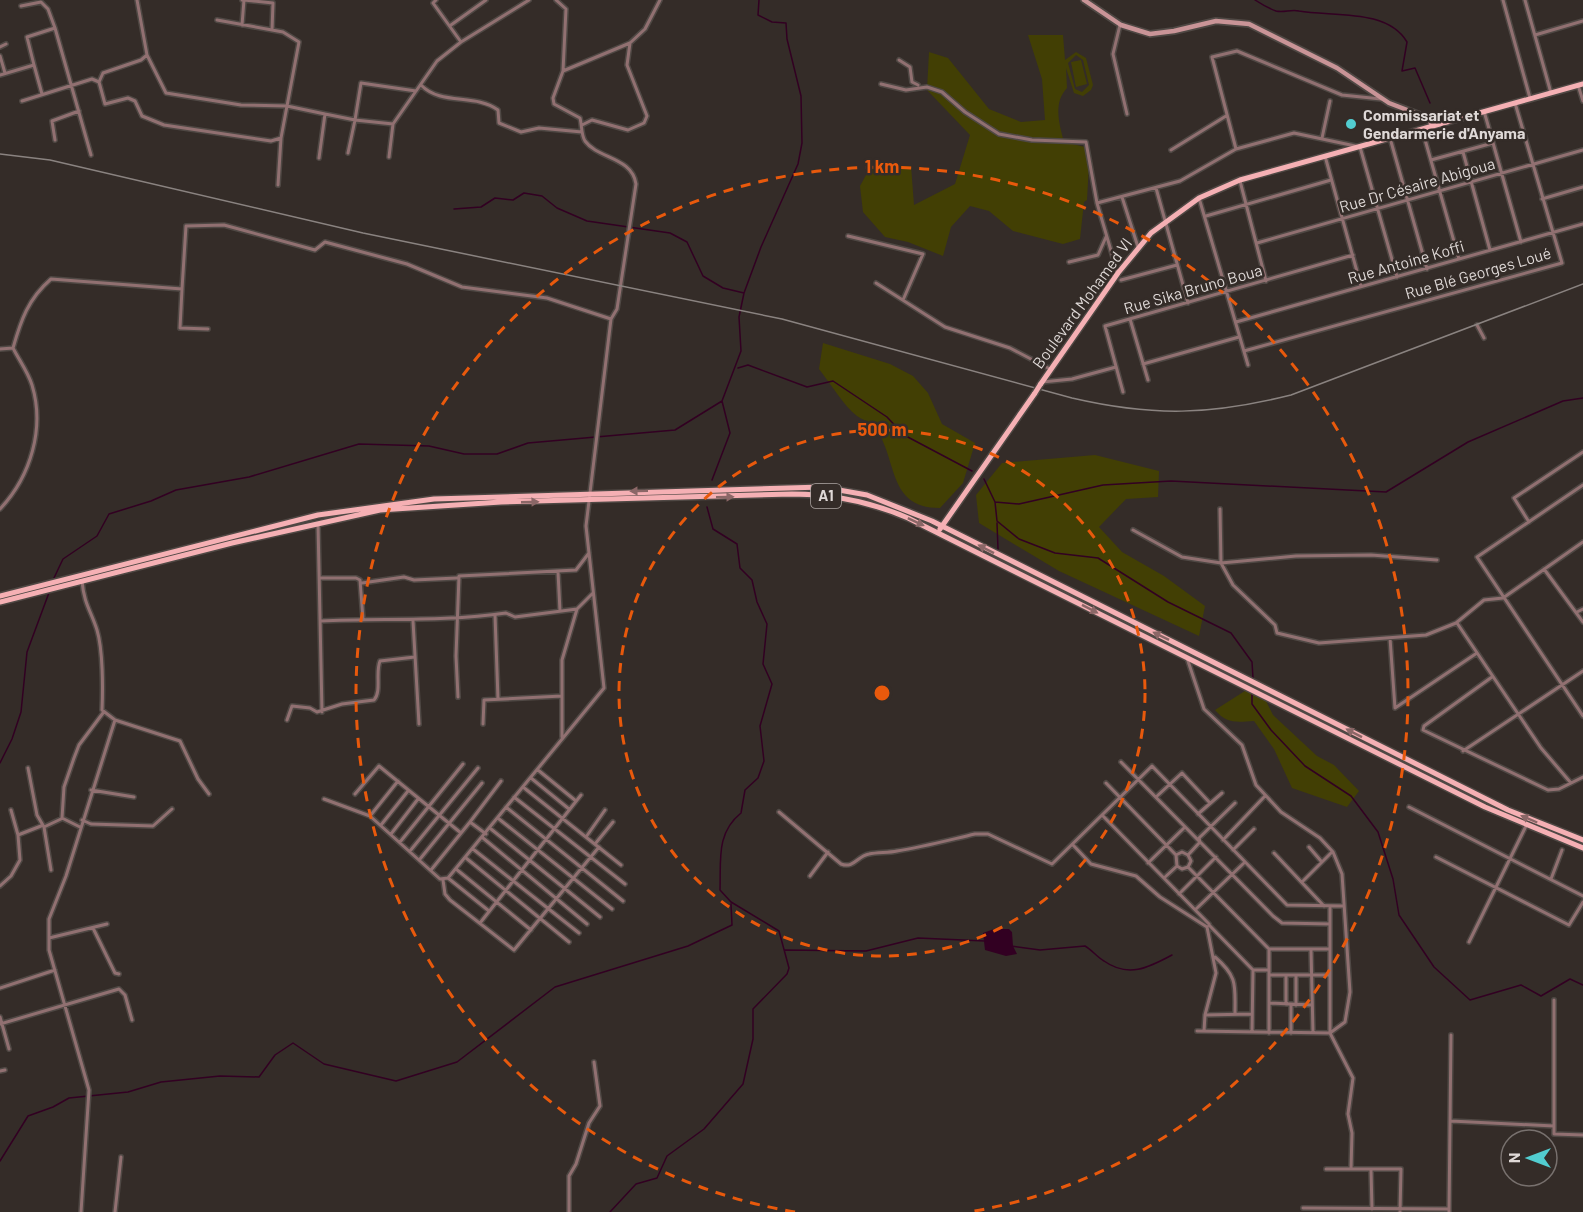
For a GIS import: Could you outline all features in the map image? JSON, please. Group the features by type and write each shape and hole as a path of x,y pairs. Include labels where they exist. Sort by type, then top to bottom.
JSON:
{"main road":[{"name":"Boulevard Mohamed VI","path":"938,533 1118,273 1138,247 1165,220 1199,198 1240,180 1581,84"},
{"name":"A1","path":"0,596 318,515 434,498 794,486 835,489 890,502 942,526 1490,801 1583,840"},
{"name":"A1","path":"0,602 318,522 380,510 425,506 811,494 863,502 887,509 938,533 1526,826 1583,848"}],"street":[{"path":"137,0 147,55 166,93 241,105 287,106 355,120 393,124"},
{"path":"242,25 243,0 273,3 272,30"},
{"path":"436,0 433,3 461,42"},
{"path":"450,25 486,0"},
{"path":"389,157 393,124 437,61 461,42 529,0"},
{"path":"557,0 566,9 563,71 553,98 554,104 580,118 583,138 589,145 618,160 635,177 636,184 617,309 611,319 587,500 586,526 604,688 562,737 491,829 446,879 445,894 514,950 590,858 613,822"},
{"path":"563,71 630,43 645,29 660,0"},
{"path":"1084,0 1121,24 1150,34 1174,32 1216,21 1249,24 1337,68 1383,99 1428,118 1432,126"},
{"path":"1503,0 1530,99"},
{"path":"1525,0 1551,93"},
{"path":"21,6 41,2 48,9 91,155"},
{"path":"217,20 272,30 298,42 281,138 278,185"},
{"path":"1535,35 1583,21"},
{"path":"1121,24 1113,54 1127,114"},
{"path":"42,94 27,37 55,28"},
{"path":"582,125 592,120 628,130 644,123 647,116 627,65 630,43"},
{"path":"0,47 6,44"},
{"path":"1236,149 1212,57 1237,51 1342,95 1383,99"},
{"path":"147,55 141,60 103,73 99,82 105,104 128,98 135,101 142,116 164,125 271,141 281,138"},
{"path":"0,56 5,73"},
{"path":"899,60 910,67 912,82 942,92 966,112 999,134 1032,140 1086,142 1097,202 1118,273"},
{"path":"0,75 34,65"},
{"path":"22,101 92,79 99,82"},
{"path":"348,153 362,83 417,91"},
{"path":"881,84 906,90 920,86"},
{"path":"1581,84 1583,101"},
{"path":"421,85 430,94 490,104 498,110 499,123 521,132 539,128 582,132"},
{"path":"1322,138 1330,101"},
{"name":"Rue Blé Georges Loué","path":"1244,351 1562,263 1515,103"},
{"path":"55,140 52,121 79,111"},
{"path":"1484,111 1521,242"},
{"path":"319,158 325,114"},
{"path":"1171,150 1226,116"},
{"path":"1422,129 1459,259"},
{"path":"1097,202 1180,181 1236,149 1294,133 1360,147 1396,277"},
{"path":"1390,138 1427,269"},
{"path":"1431,160 1493,143"},
{"name":"Rue Dr Césaire Abigoua","path":"1257,243 1583,150"},
{"path":"1462,152 1490,250"},
{"path":"1325,156 1361,286"},
{"path":"1240,180 1266,281"},
{"path":"1205,216 1331,180"},
{"path":"1542,199 1583,187"},
{"path":"1156,188 1188,303"},
{"path":"1122,197 1138,247"},
{"path":"1199,198 1248,365"},
{"name":"Rue Antoine Koffi","path":"1236,322 1583,224"},
{"path":"208,329 180,328 186,226 224,225 315,250 325,242 407,264 462,287 547,298 611,319"},
{"path":"1069,262 1098,255 1107,235"},
{"path":"848,236 923,254 903,300"},
{"name":"Rue Sika Bruno Boua","path":"1123,392 1105,326 1353,255"},
{"path":"1121,280 1177,265"},
{"path":"0,509 13,495 26,470 36,440 39,414 32,383 13,348 22,316 34,294 51,279 182,289"},
{"path":"876,283 945,327 1010,348 1050,369"},
{"path":"1130,319 1148,380"},
{"path":"1477,325 1484,338"},
{"path":"1143,364 1240,337"},
{"path":"0,349 13,348"},
{"path":"1041,383 1072,379 1116,367"},
{"path":"1529,522 1514,498 1583,452"},
{"path":"1583,484 1477,557 1583,716"},
{"path":"1220,508 1221,563 1233,585 1275,625 1277,633 1318,643 1420,637 1456,623 1484,600 1503,598 1583,542"},
{"path":"318,522 321,578 319,644 322,712"},
{"path":"1133,530 1182,557 1221,563 1296,556 1371,555 1437,560"},
{"path":"321,578 356,578 362,583 404,577 414,580 457,578 471,574 488,576 558,572 576,570 590,553"},
{"path":"1544,569 1583,622"},
{"path":"558,572 560,611"},
{"path":"457,578 458,698"},
{"path":"62,818 64,787 79,745 103,713 100,645 96,628 83,600 82,581"},
{"path":"362,583 363,619"},
{"path":"562,737 562,660 577,609 593,593"},
{"path":"321,621 363,619 413,621 506,613 515,617 577,609"},
{"path":"1577,612 1583,609"},
{"path":"495,615 498,699"},
{"path":"413,621 419,724"},
{"path":"1456,623 1541,748 1570,783"},
{"path":"1390,638 1395,708 1477,652"},
{"path":"287,720 292,706 322,712 342,705 374,700 377,697 377,668 380,661 415,657"},
{"path":"1187,657 1207,714 1242,746 1254,780 1265,795 1281,812 1320,838 1333,852 1342,873 1350,992 1349,1010 1345,1022 1330,1033 1197,1031"},
{"path":"1463,751 1583,671"},
{"path":"1492,677 1422,728 1463,751 1548,790 1559,789 1583,777"},
{"path":"483,723 483,701 562,696"},
{"path":"103,713 115,720 180,741 198,779 209,794"},
{"path":"81,1212 89,1090 49,950 49,938 52,906 66,876 91,790 115,720"},
{"path":"1121,762 1282,923 1330,924"},
{"path":"400,842 463,764"},
{"path":"355,794 377,766 461,833"},
{"path":"779,812 841,864 847,866 853,865 861,856 871,853 896,852 975,834 988,834 1052,864 1152,766 1287,905 1343,906"},
{"path":"28,768 43,826 51,870"},
{"path":"410,850 478,768"},
{"path":"538,770 576,801"},
{"path":"1156,797 1182,773 1210,803"},
{"path":"531,778 569,809"},
{"path":"431,870 501,781"},
{"path":"370,816 398,782"},
{"path":"420,859 482,783"},
{"path":"1106,783 1176,855"},
{"path":"523,787 621,865"},
{"path":"91,790 134,797"},
{"path":"381,825 408,790"},
{"path":"1198,814 1222,793"},
{"path":"480,923 581,795"},
{"path":"1223,840 1265,795"},
{"path":"514,797 625,884"},
{"path":"324,799 370,816 431,870 489,911"},
{"path":"391,834 418,799"},
{"path":"1188,855 1200,842 1199,838 1235,803"},
{"path":"506,807 623,900"},
{"path":"1409,807 1583,896"},
{"path":"82,820 92,824 153,826 172,809"},
{"path":"0,886 11,876 20,860 18,835 10,810"},
{"path":"586,837 605,810"},
{"path":"1103,816 1253,970 1286,975 1330,975"},
{"path":"18,835 62,818 80,827"},
{"path":"498,819 612,909"},
{"path":"470,822 486,834"},
{"path":"1469,942 1526,826"},
{"path":"1148,863 1185,827"},
{"path":"491,829 600,918"},
{"path":"1233,850 1254,829"},
{"path":"483,838 587,924"},
{"path":"1073,845 1091,864 1136,876 1160,897 1208,925 1216,973 1205,1015 1204,1031"},
{"path":"1309,847 1322,861"},
{"path":"473,849 579,933"},
{"path":"1551,879 1562,850"},
{"path":"810,876 828,852"},
{"path":"1182,852 1188,855 1191,861 1188,867 1182,869 1177,866 1174,861 1176,855 1182,852"},
{"path":"1302,882 1333,852"},
{"path":"1274,853 1324,906"},
{"path":"1179,894 1216,857"},
{"path":"1436,857 1569,925 1583,902"},
{"path":"465,858 569,942"},
{"path":"1196,909 1245,862"},
{"path":"1164,878 1177,866"},
{"path":"1188,867 1269,949 1269,1033"},
{"path":"456,868 532,930"},
{"path":"1330,907 1330,1033 1353,1078 1348,1114 1352,1133 1351,1169"},
{"path":"49,938 107,924"},
{"path":"93,927 108,964 115,973 119,974"},
{"path":"1269,949 1330,949"},
{"path":"1311,950 1313,1032"},
{"path":"1214,956 1231,972 1234,980 1235,1014"},
{"path":"0,988 55,970"},
{"path":"1252,1032 1253,970"},
{"path":"1286,975 1286,1004"},
{"path":"1292,1032 1296,975"},
{"path":"1,1023 119,989 125,995 132,1020"},
{"path":"1554,1000 1554,1134 1583,1135"},
{"path":"1269,1003 1312,1005"},
{"path":"1205,1015 1252,1014"},
{"path":"0,1017 9,1049"},
{"path":"1303,1208 1350,1211 1372,1209 1449,1211 1451,1035"},
{"path":"569,1212 569,1176 576,1164 589,1123 600,1106 594,1062"},
{"path":"0,1071 5,1070"},
{"path":"1451,1121 1554,1126"},
{"path":"115,1212 121,1157"},
{"path":"1326,1169 1401,1169 1400,1211"},
{"path":"1371,1170 1372,1209"}],"shaded area":[{"path":"1028,35 1063,35 1065,60 1076,52 1086,58 1093,85 1091,90 1083,96 1074,93 1066,68 1067,88 1059,107 1059,121 1064,142 1085,147 1089,164 1087,200 1084,202 1080,239 1063,244 1013,231 989,211 970,206 951,227 943,256 908,242 885,237 863,212 860,186 871,166 911,166 914,205 955,184 970,135 927,90 929,52 948,58 989,109 1021,122 1045,120 1042,79","holes":["1076,55 1083,60 1089,85 1082,92 1075,89 1068,63"]},
{"path":"1081,60 1087,84 1076,87 1071,62"},
{"path":"823,343 890,364 913,376 928,393 942,424 975,443 963,483 940,508 922,506 901,490 881,437 873,425 852,411 819,369"},
{"path":"1095,455 1159,471 1158,497 1126,499 1099,527 1122,552 1164,576 1205,606 1199,636 1059,571 979,523 976,495 1002,463"},
{"path":"1248,689 1265,699 1273,715 1317,756 1334,765 1359,791 1347,807 1292,788 1274,749 1254,721 1228,720 1215,710"},
{"path":"994,929 1009,929 1012,932 1013,946 1017,954 1006,956 985,950 983,933"}],"waterway":[{"path":"712,480 730,433 722,401 741,351 739,317 744,293 761,247 798,164 802,143 801,96 787,39 786,23 772,22 758,15 759,0"},
{"path":"1255,0 1276,11 1358,16 1386,24 1398,31 1407,42 1402,71 1415,68 1430,103"},
{"path":"454,209 481,207 495,198 513,200 524,193 542,196 557,208 587,221 670,233 687,242 703,276 723,288 744,293"},
{"path":"738,368 748,365 807,387 833,381 887,417 904,435 972,471"},
{"path":"995,502 1019,504 1103,485 1171,481 1386,492 1468,442 1563,401 1583,398"},
{"path":"53,580 63,559 97,536 109,514 151,501 176,490 249,477 359,444 429,446 464,454 497,454 528,443 675,430 722,401"},
{"path":"984,479 995,502 997,521 1019,539 1055,553 1098,558 1168,602 1231,633 1252,662 1253,678"},
{"path":"610,1212 636,1184 657,1178 667,1156 704,1129 743,1084 753,1039 753,1009 787,974 789,968 779,931 731,902 720,890 720,858 727,829 741,813 745,790 758,778 764,761 760,726 772,684 763,664 767,624 757,602 752,580 740,568 737,544 713,529 707,507"},
{"path":"997,523 998,549"},
{"path":"0,763 12,739 21,712 27,652 50,590"},
{"path":"1252,694 1252,704 1271,730 1305,766 1351,796 1378,832 1393,879 1399,915 1434,967 1470,1000 1521,985 1541,996 1570,979 1583,985"},
{"path":"0,1161 28,1116 53,1107 69,1098 128,1092 161,1082 220,1076 259,1077 275,1055 293,1043 324,1064 396,1081 457,1062 555,987 688,946 732,925 731,904"},
{"path":"785,950 866,951 918,938 985,941"},
{"path":"1011,946 1040,950 1085,946 1113,966 1130,970 1155,964 1172,955"}],"railway":[{"path":"0,154 50,160 363,233 782,319 1072,398 1156,411 1234,407 1291,395 1583,284"}],"place":[{"name":"Commissariat et Gendarmerie d'Anyama","path":"1351,124"}]}
